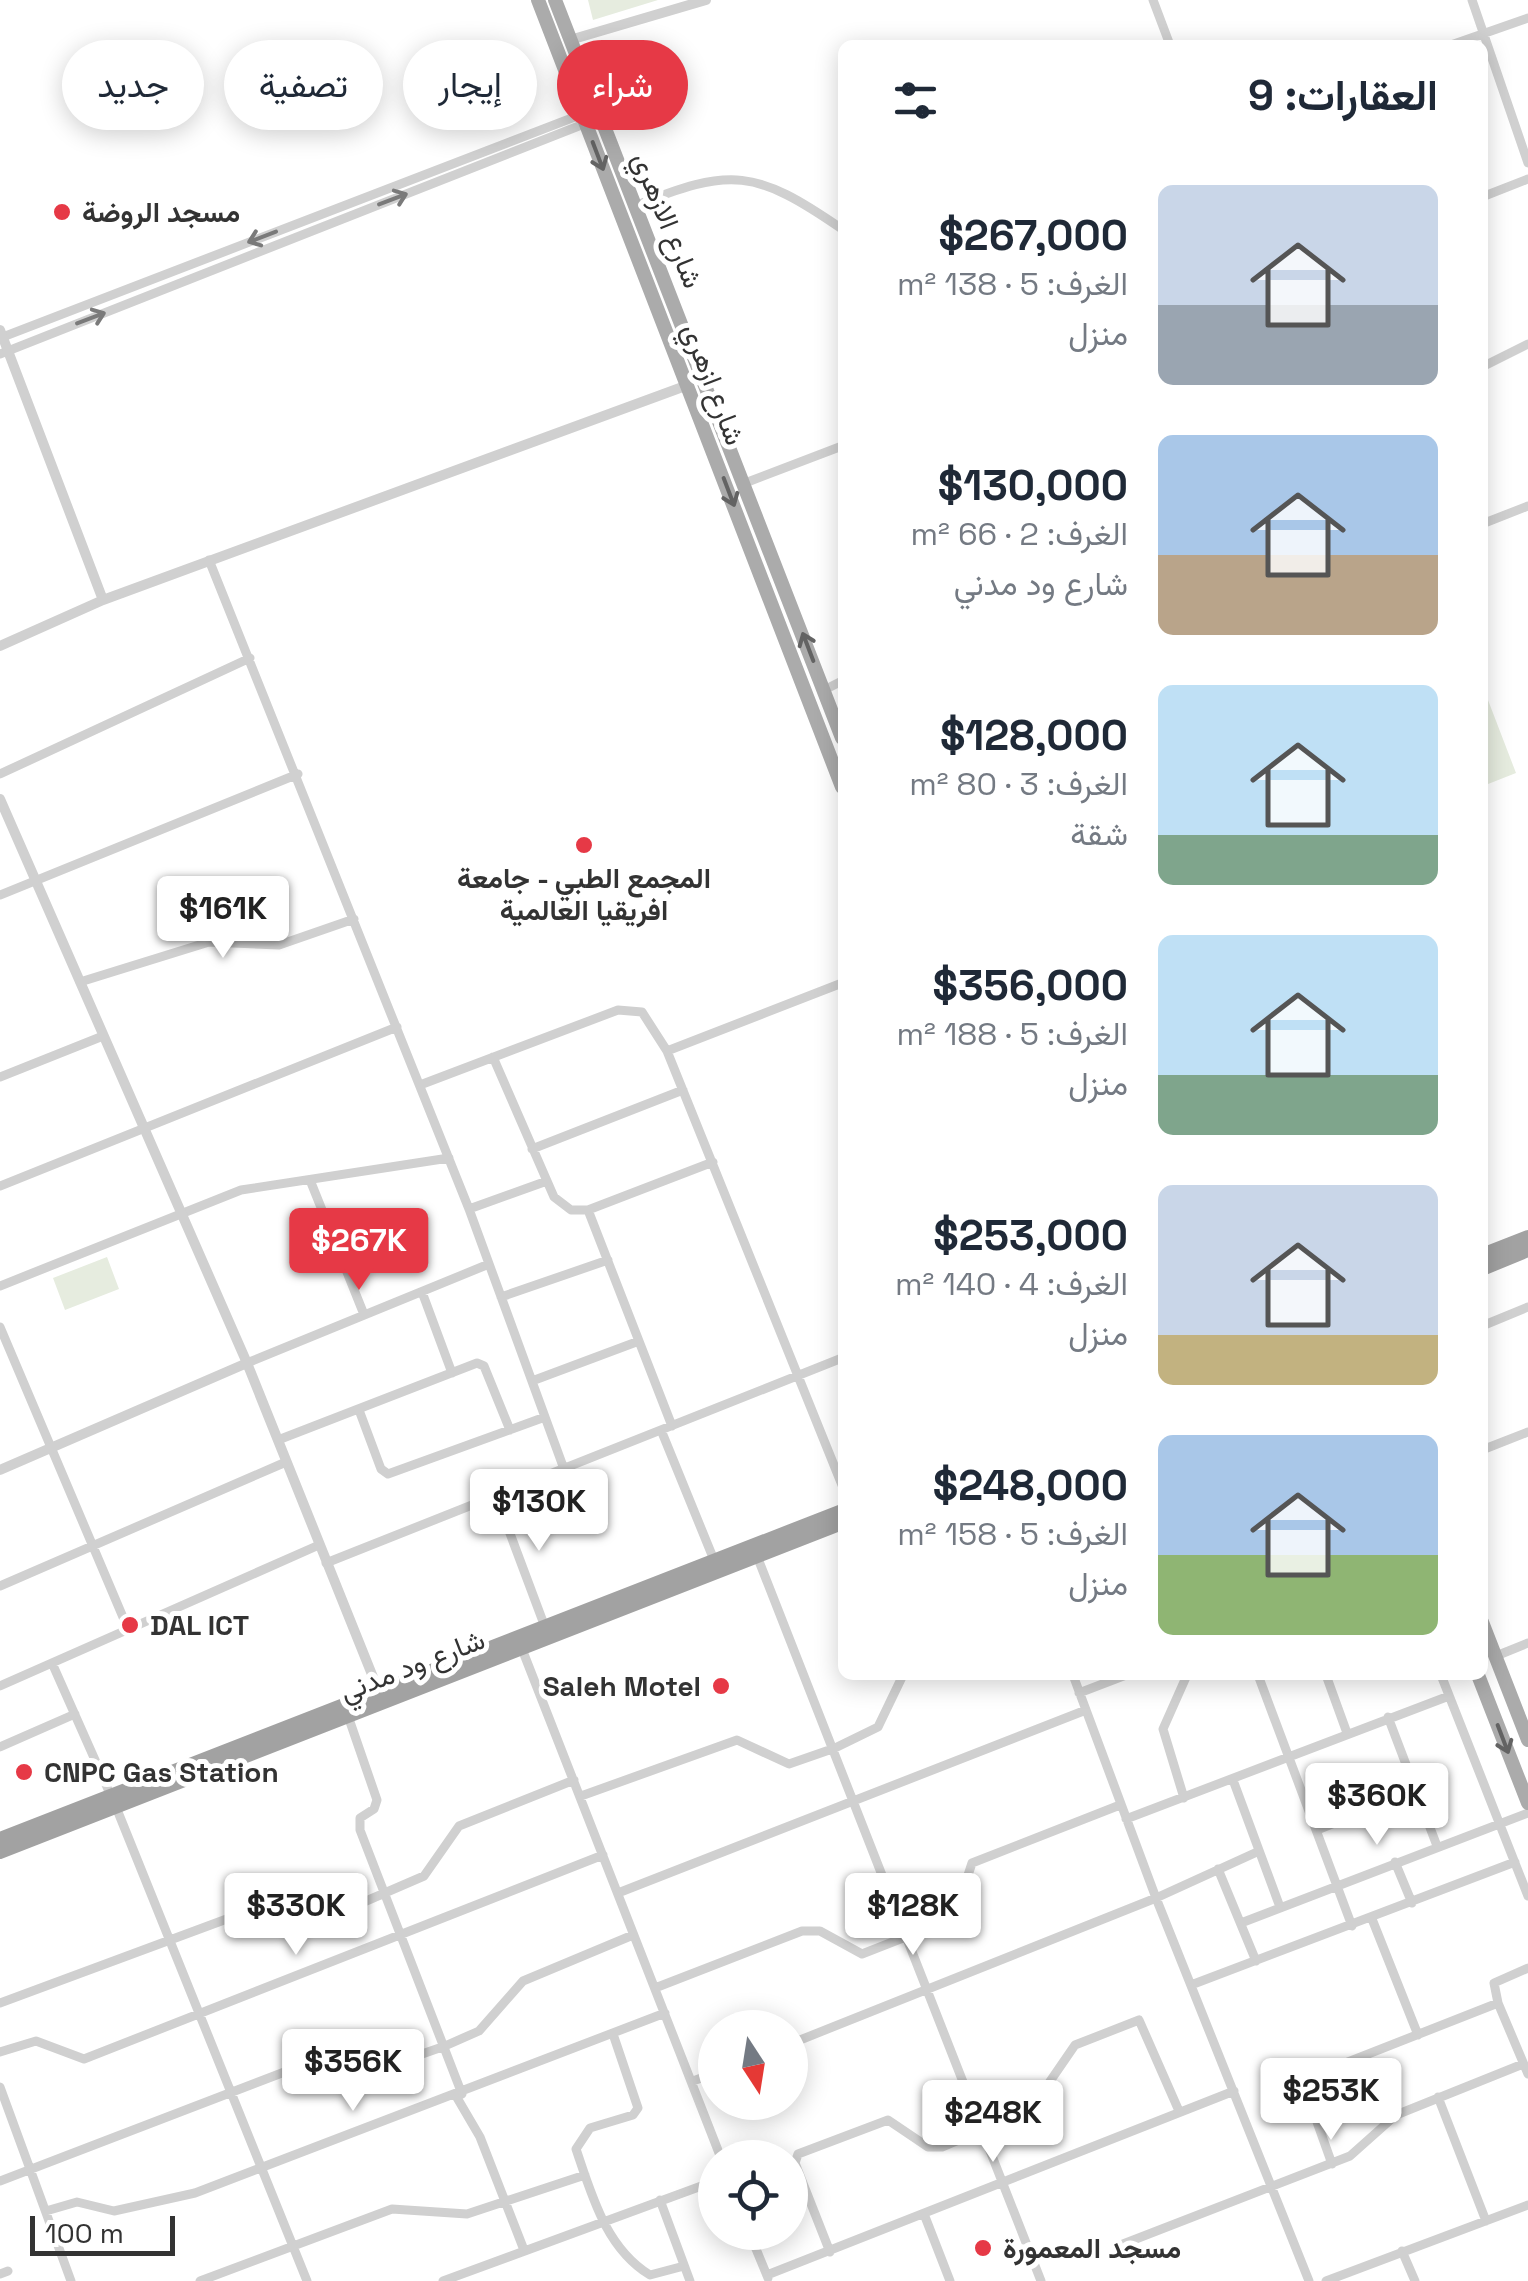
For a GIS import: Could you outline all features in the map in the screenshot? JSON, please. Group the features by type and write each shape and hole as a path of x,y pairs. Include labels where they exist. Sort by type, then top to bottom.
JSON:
{"highway":[{"path":"1488,1253 1528,1237"},
{"path":"1488,1267 1528,1250"},
{"name":"شارع ود مدني","path":"113,1802 838,1512"},
{"name":"شارع ود مدني","path":"0,1841 348,1716 381,1696 522,1649 838,1526"}],"main road":[{"name":"شارع ازهري","path":"538,0 557,42"},
{"name":"شارع الازهري","path":"554,0 570,40"},
{"name":"شارع ازهري","path":"596,130 688,385 838,773"},
{"name":"شارع الازهري","path":"598,130 636,206 838,727"},
{"path":"1488,1637 1528,1740"},
{"path":"1480,1680 1528,1803"}],"street":[{"path":"570,40 706,0"},
{"path":"1152,0 1168,40"},
{"path":"1472,0 1486,40"},
{"path":"1465,40 1528,18"},
{"path":"1488,45 1528,163"},
{"path":"103,600 4,352 1,335 557,129"},
{"path":"4,352 557,130"},
{"path":"636,206 697,181 734,178 780,192 838,226"},
{"path":"1488,195 1528,179"},
{"path":"1488,364 1528,344"},
{"path":"0,646 103,600 688,385"},
{"path":"745,484 838,448"},
{"path":"1488,522 1528,506"},
{"path":"209,560 298,774 469,1209 564,1469"},
{"path":"0,774 250,658"},
{"path":"824,690 838,683"},
{"path":"0,895 298,774"},
{"path":"0,800 247,1363 381,1696"},
{"path":"80,982 209,942 279,945 354,919"},
{"path":"667,1050 838,985"},
{"path":"420,1085 633,1008 652,1023 684,1090 838,1475"},
{"path":"0,1186 396,1027"},
{"path":"0,1077 103,1036"},
{"path":"493,1057 547,1181 564,1205 588,1210 713,1162"},
{"path":"532,1149 684,1090"},
{"path":"0,1286 241,1190 449,1158"},
{"path":"310,1180 364,1312"},
{"path":"469,1209 547,1181"},
{"path":"588,1210 672,1426"},
{"path":"502,1297 608,1260"},
{"path":"0,1470 364,1312 489,1264"},
{"path":"422,1292 452,1373"},
{"path":"1488,1324 1528,1308"},
{"path":"0,1327 128,1629"},
{"path":"532,1381 639,1340"},
{"path":"326,1563 838,1360"},
{"path":"278,1440 482,1364 510,1430"},
{"path":"359,1410 381,1469 388,1474 545,1417"},
{"path":"661,1430 714,1560"},
{"path":"1488,1448 1528,1432"},
{"path":"0,1586 286,1462"},
{"path":"496,1496 545,1627"},
{"path":"0,1686 319,1546"},
{"path":"758,1556 1041,2281"},
{"path":"1496,1656 1528,1643"},
{"path":"522,1649 714,2140"},
{"path":"52,1662 113,1802 307,2281"},
{"path":"580,1796 737,1740 789,1764 835,1748 878,1727 901,1680"},
{"path":"1075,1680 1156,1898 1309,2281"},
{"path":"1079,1693 1113,1680"},
{"path":"1184,1798 1162,1729 1185,1680"},
{"path":"1260,1680 1352,1926"},
{"path":"1328,1680 1347,1733"},
{"path":"1443,1680 1528,1896"},
{"path":"1126,1819 1449,1696"},
{"path":"618,1893 854,1797 1086,1710"},
{"path":"0,1747 75,1714"},
{"path":"348,1716 377,1800 374,1809 360,1818 360,1830 444,2046 459,2095 480,2136 524,2250"},
{"path":"1388,1717 1437,1846"},
{"path":"0,2003 267,1904 286,1901 343,1909 383,1894 430,1872 459,1826 574,1780"},
{"path":"1233,1780 1280,1907"},
{"path":"1317,1830 1416,1790"},
{"path":"655,1988 802,1931 820,1931 862,1954 910,1938 954,1918 972,1863 1120,1805"},
{"path":"1242,1923 1528,1813"},
{"path":"808,2037 1156,1898 1257,1852"},
{"path":"0,2052 36,2042 84,2059 199,2018 603,1855"},
{"path":"1395,1862 1412,1903"},
{"path":"1190,1985 1515,1862"},
{"path":"1218,1869 1256,1961"},
{"path":"1372,1919 1418,2034"},
{"path":"0,2181 334,2053 405,2060 444,2046 479,2031 524,1981 634,1935"},
{"path":"1122,2244 1332,2164 1356,2152 1396,2114 1526,2069 1498,2003 1494,1983 1528,1968"},
{"path":"1332,2164 1300,2082 1498,2003"},
{"path":"46,2212 89,2202 114,2211 195,2193 665,2013"},
{"path":"808,2150 882,2121 894,2121 935,2149 1032,2109 1075,2046 1139,2020 1180,2112"},
{"path":"613,2034 638,2108 632,2115 590,2128 576,2149 603,2220 625,2258 650,2275 684,2266"},
{"path":"693,2081 698,2079"},
{"path":"0,2088 72,2281"},
{"path":"757,2250 768,2278 1234,2091"},
{"path":"1438,2097 1486,2221"},
{"path":"200,2281 392,2209 414,2207 456,2214 585,2175"},
{"path":"443,2281 698,2186"},
{"path":"808,2199 830,2252"},
{"path":"660,2200 690,2281"},
{"path":"1326,2281 1527,2208"},
{"path":"924,2214 950,2281"},
{"path":"1402,2251 1415,2281"},
{"path":"475,2269 480,2281"}],"shaded area":[{"path":"588,0 658,0 593,20"},
{"path":"1488,700 1516,773 1488,784"},
{"path":"107,1257 119,1289 65,1310 53,1278"}],"place":[{"name":"مسجد الروضة","path":"62,212"},
{"name":"المجمع الطبي - جامعة افريقيا العالمية","path":"584,845"},
{"name":"DAL ICT","path":"130,1625"},
{"name":"Saleh Motel","path":"721,1686"},
{"name":"CNPC Gas Station","path":"24,1772"},
{"name":"مسجد المعمورة","path":"983,2248"}]}
